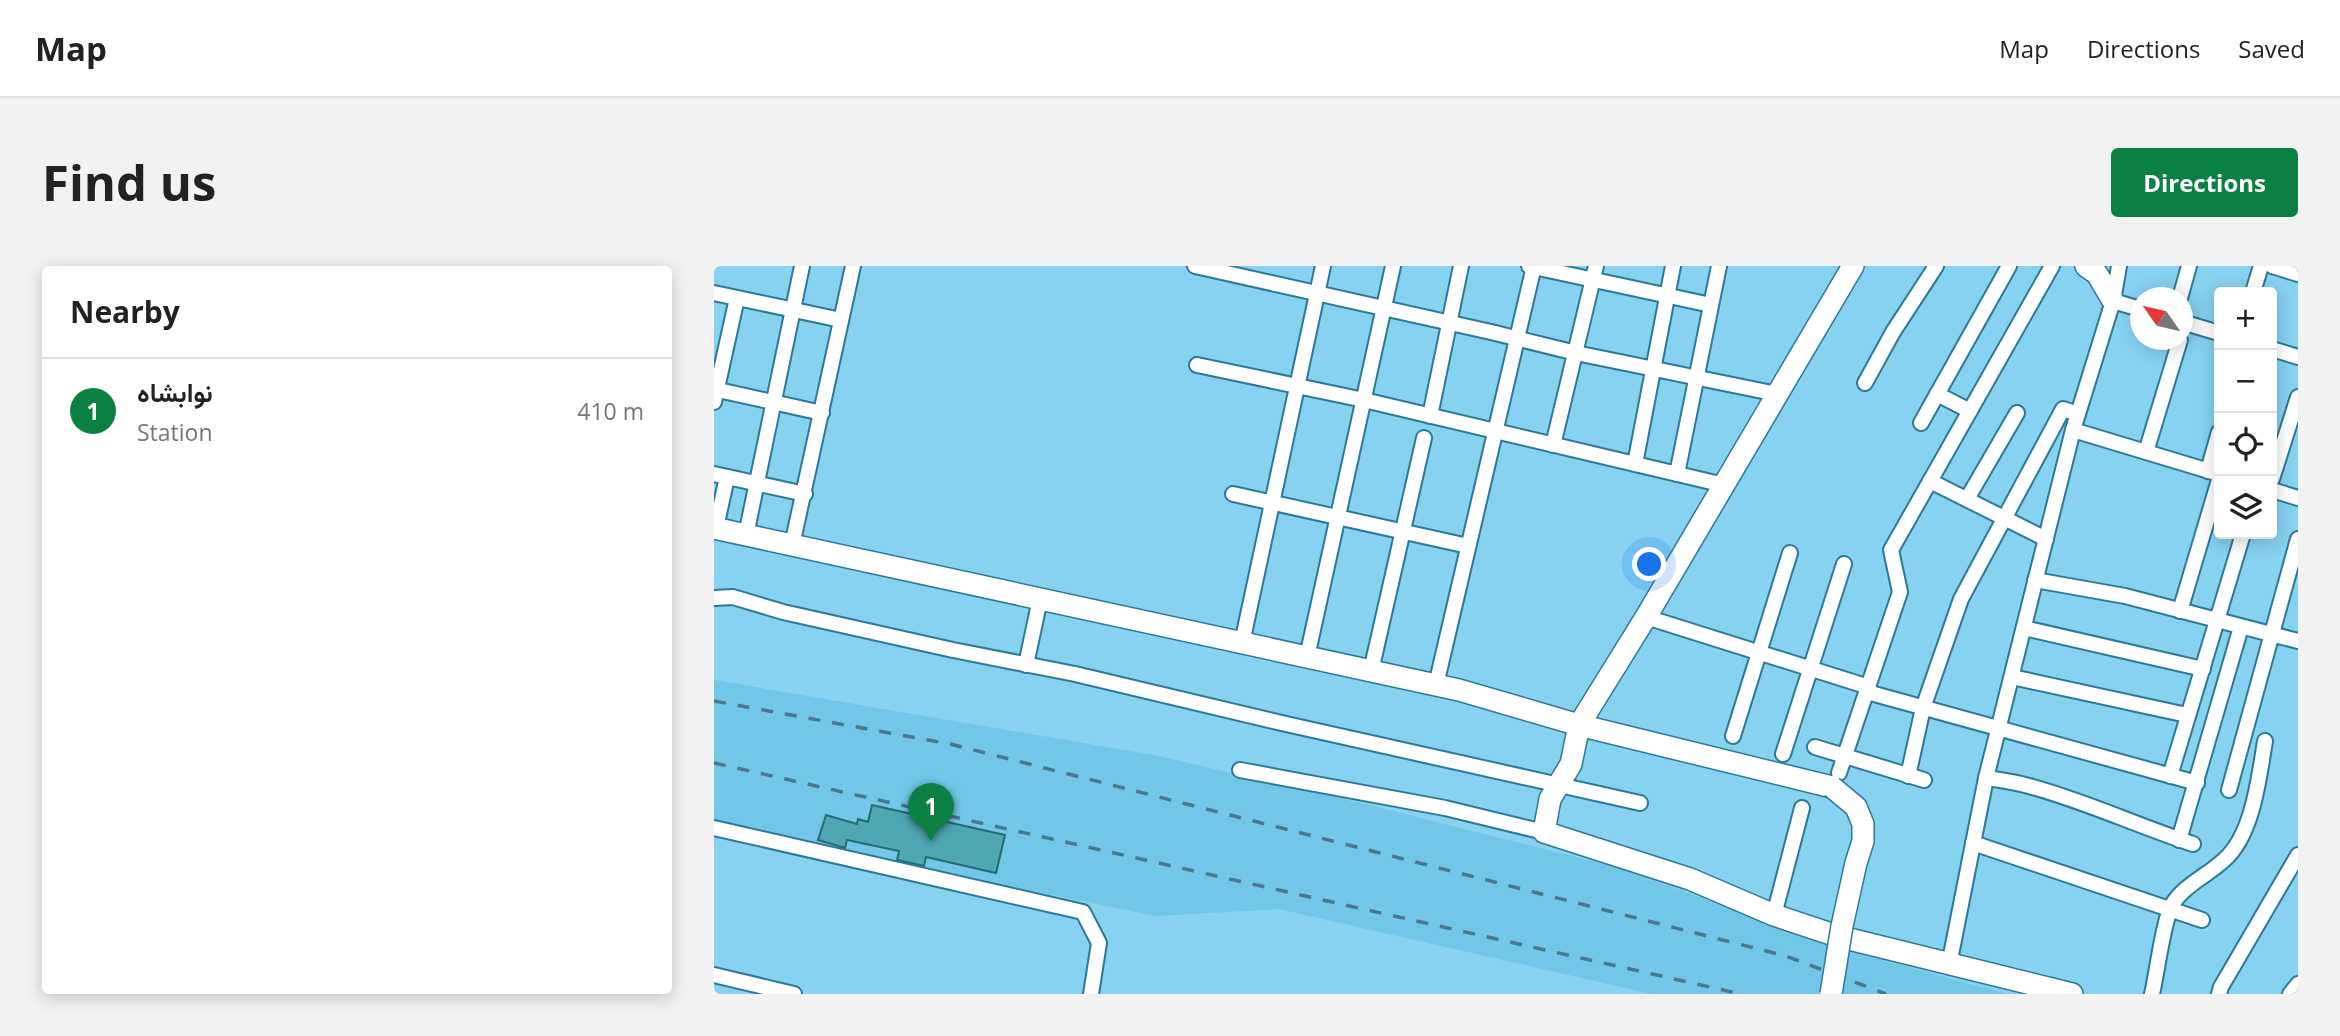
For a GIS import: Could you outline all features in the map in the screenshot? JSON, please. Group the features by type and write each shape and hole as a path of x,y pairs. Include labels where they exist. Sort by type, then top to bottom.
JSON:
{"street":[{"path":"746,535 802,266"},
{"path":"792,545 853,266"},
{"path":"1195,266 1229,270 1576,354 1777,394"},
{"path":"1242,643 1323,266"},
{"path":"1307,657 1393,266"},
{"path":"1430,416 1461,266"},
{"path":"1436,685 1494,431 1518,339 1532,266 1594,273 1667,295 1712,305"},
{"path":"1635,464 1673,266"},
{"path":"1677,474 1719,266"},
{"path":"1544,832 1550,799 1571,764 1579,724 1646,617 1853,266"},
{"path":"1866,383 1893,332 1936,266"},
{"path":"1921,423 2009,266"},
{"path":"1835,780 1900,592 1891,550 2052,266"},
{"path":"2086,266 2097,274 2113,301 2130,307"},
{"path":"1949,965 1986,778 2073,430 2113,301 2119,266"},
{"path":"2183,287 2189,266"},
{"path":"2255,287 2261,266"},
{"path":"2272,266 2298,274"},
{"path":"1553,445 1594,273"},
{"path":"714,293 841,320"},
{"path":"737,298 715,394 774,402 822,413"},
{"path":"2193,328 2214,332"},
{"path":"2146,452 2177,350"},
{"path":"2275,350 2298,357"},
{"path":"1197,365 1364,400 1724,485"},
{"path":"1937,394 1970,411"},
{"path":"2273,476 2298,397"},
{"path":"1908,776 1923,708 1961,600 2063,409 2078,414"},
{"path":"1967,499 2017,413"},
{"path":"2073,430 2214,475"},
{"path":"1371,671 1424,438"},
{"path":"805,494 721,475 715,528 1436,685 1579,724 1835,780 1856,807 1863,824 1863,841 1842,926 1831,994"},
{"path":"2180,611 2215,476"},
{"path":"1930,481 2046,539"},
{"path":"2277,492 2298,498"},
{"path":"1233,494 1468,546"},
{"path":"2170,776 2242,539"},
{"path":"2230,790 2270,634 2298,539"},
{"path":"1733,736 1790,553"},
{"path":"1783,754 1844,564"},
{"path":"2035,580 2125,596 2298,641"},
{"path":"714,598 733,597 783,612 1075,674 1640,803"},
{"path":"1026,665 1040,599"},
{"path":"1646,617 1923,708 2197,783"},
{"path":"1986,778 2058,794 2186,842 2197,783 2241,627"},
{"path":"2024,628 2203,668"},
{"path":"2011,677 2187,715"},
{"path":"2152,994 2170,909 2186,889 2221,863 2238,843 2252,806 2265,741"},
{"path":"1815,747 1924,780"},
{"path":"1240,770 1445,808 1544,832 1690,878 1774,915 1837,936 2072,994"},
{"path":"1774,915 1802,808"},
{"path":"714,828 1083,912 1099,943 1091,994"},
{"path":"1973,843 2202,920"},
{"path":"2219,994 2298,855"},
{"path":"714,975 794,994"},
{"path":"2290,994 2298,984"}],"shaded area":[{"path":"714,680 1159,756 1373,806 1616,867 1852,952 2007,994 1652,994 1279,909 1156,916 1028,890 891,867 714,819"}],"building":[{"path":"872,805 1005,835 996,873 926,857 924,866 897,860 899,851 847,840 845,848 818,840 826,815 857,824 858,819 868,822"}],"railway":[{"path":"714,701 950,744 1786,956 1886,994"},
{"path":"714,763 1741,994"}],"place":[{"name":"نوابشاہ","path":"931,841"}]}
